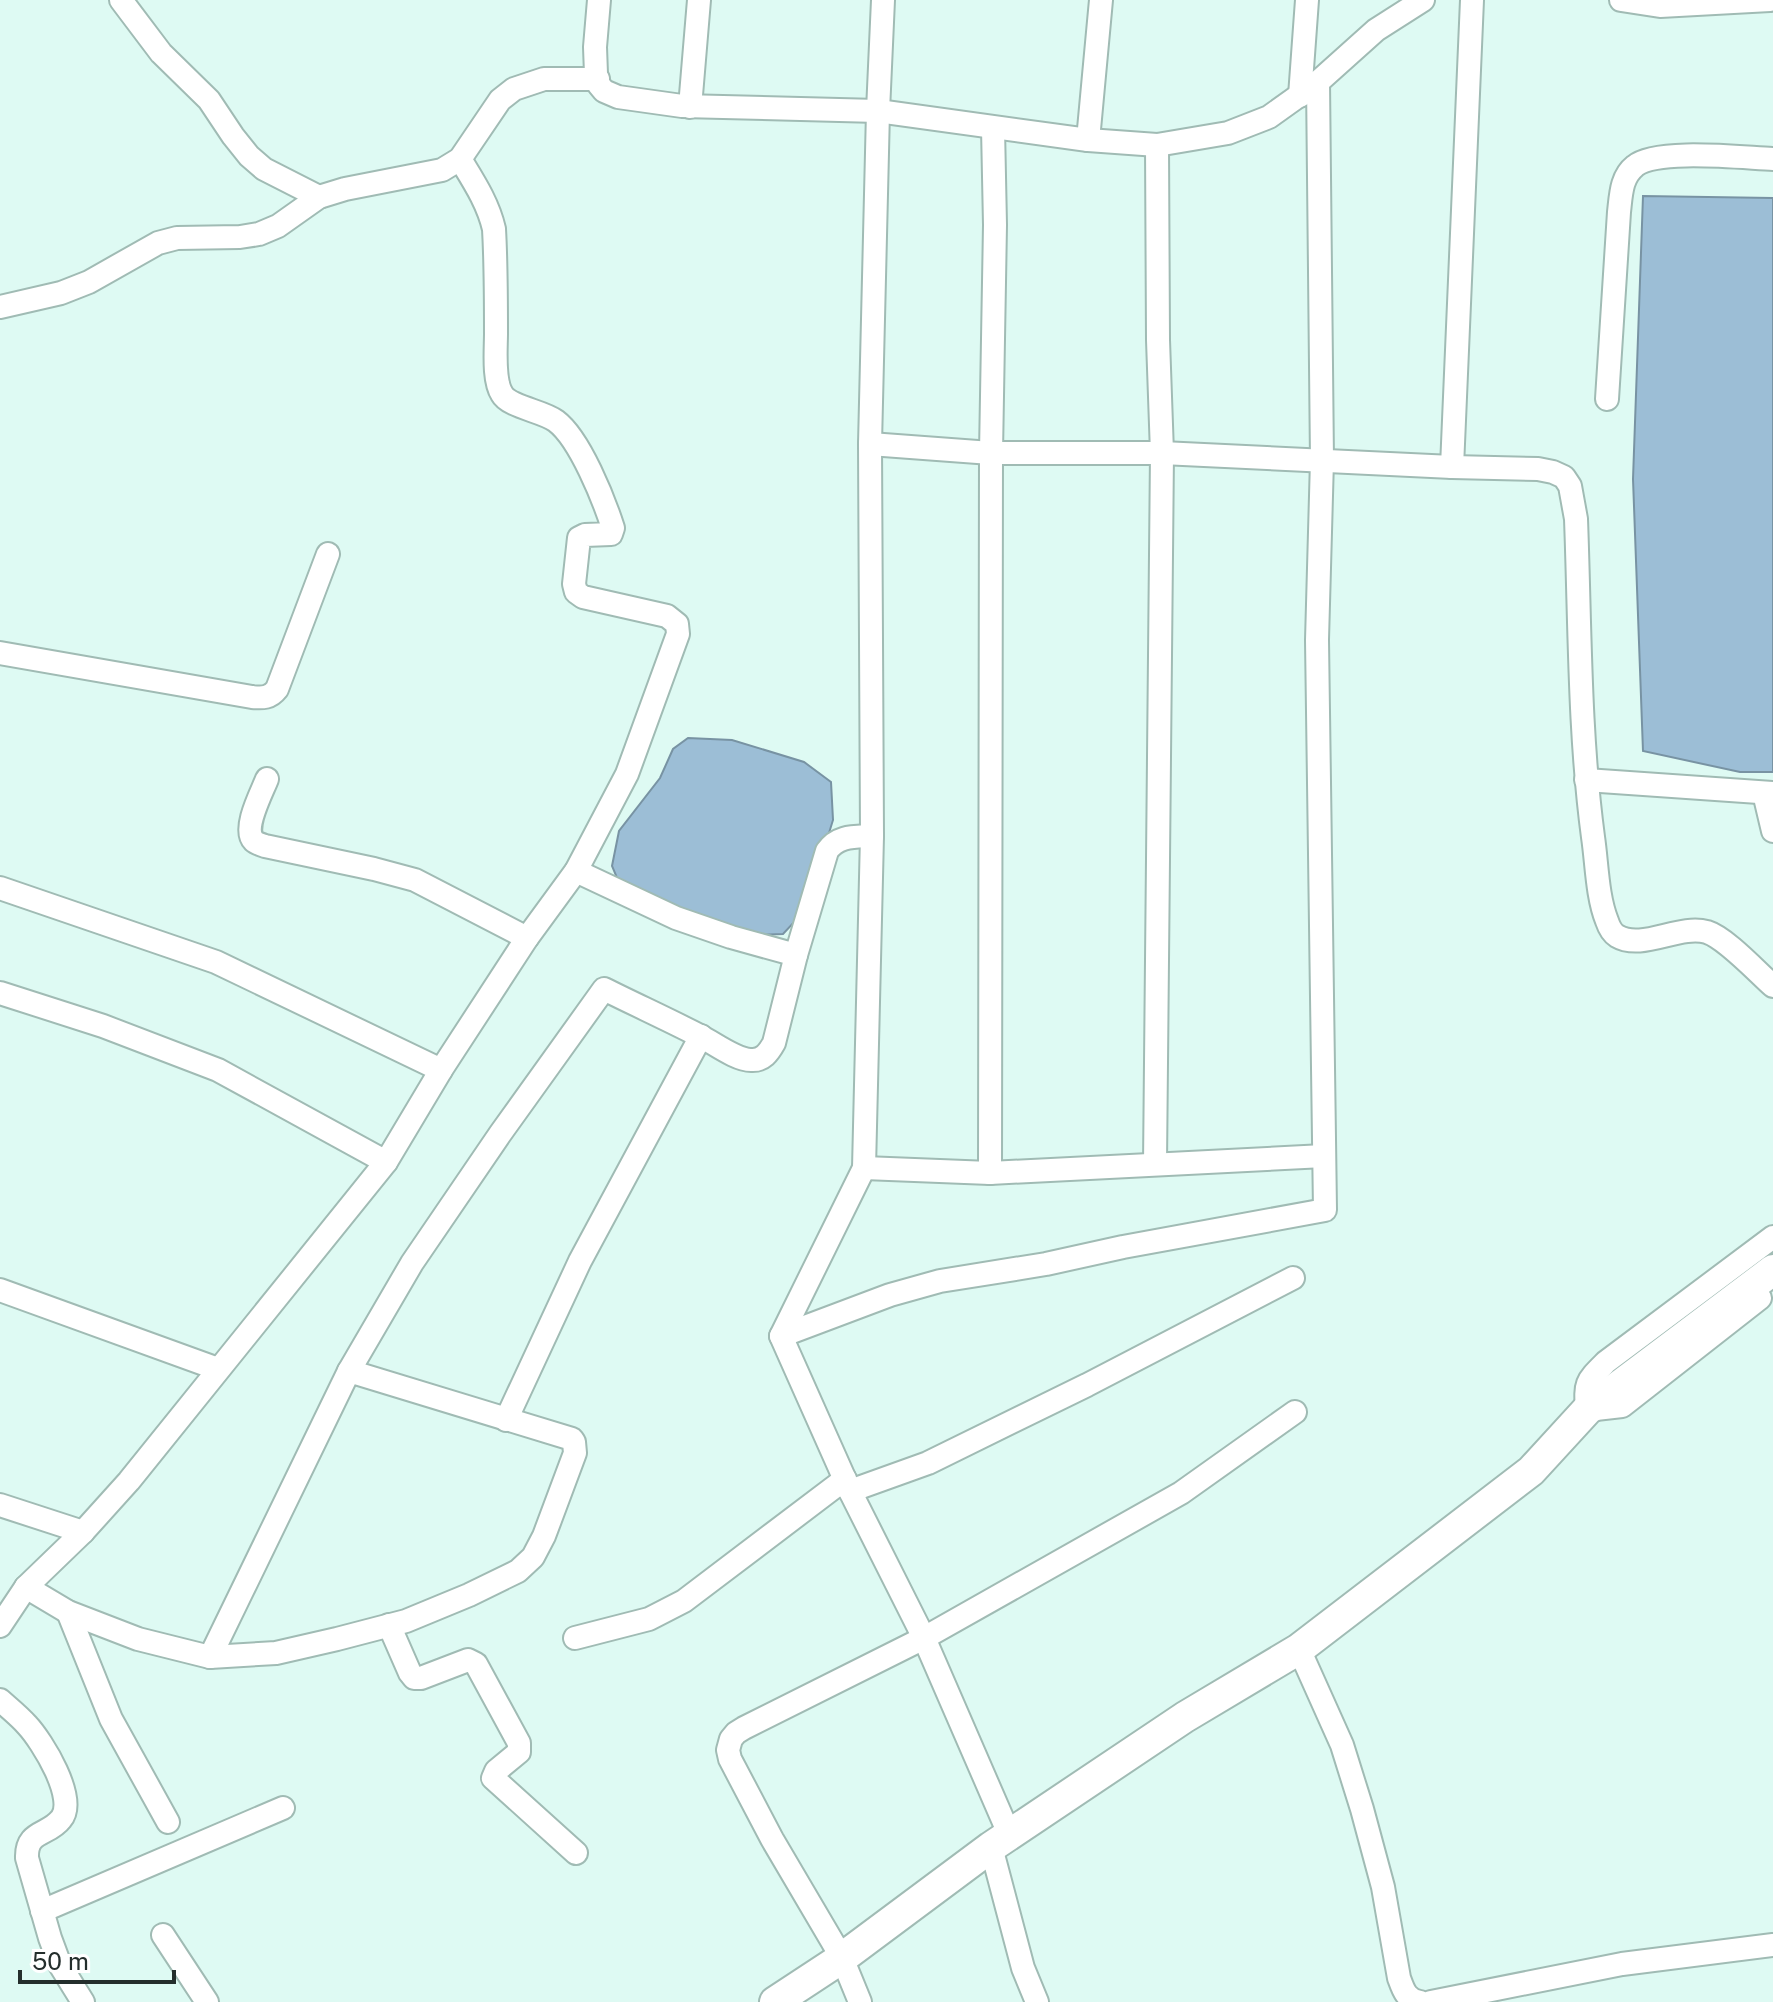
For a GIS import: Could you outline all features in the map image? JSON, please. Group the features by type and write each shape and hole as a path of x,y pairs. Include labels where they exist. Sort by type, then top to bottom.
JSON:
{"main road":[{"path":"775,2002 1185,1717 1299,1649 1531,1471 1587,1410 1773,1270"}],"street":[{"path":"121,0 161,53 209,100 249,156 264,169 319,197"},
{"path":"599,0 595,47 598,79 604,91 618,97 690,107 878,111 1088,140 1157,145 1228,133 1269,117 1318,82 1376,30 1423,0"},
{"path":"690,107 699,0"},
{"path":"781,1336 864,1168 872,836 870,444 883,0"},
{"path":"1088,140 1101,0"},
{"path":"1300,96 1307,0"},
{"path":"1452,467 1472,0"},
{"path":"1621,0 1660,3 1770,0"},
{"path":"0,307 61,293 89,282 158,243 177,238 259,234 278,226 319,197 442,170 460,159 500,100 514,89 544,79 598,79"},
{"path":"781,1336 890,1295 940,1281 1046,1264 1325,1210 1317,640 1322,460 1318,82"},
{"path":"990,1173 993,128"},
{"path":"1155,1164 1162,453 1157,145"},
{"path":"1607,399 1619,212 1622,187 1628,174 1637,164 1669,156 1773,159"},
{"path":"0,1626 26,1587 83,1532 129,1481 386,1162 441,1070 527,938 576,871 627,774 678,634 674,621 667,616 583,597 576,592 574,584 579,538 611,534 612,525 578,448 558,422 501,394 497,368 494,229 484,199 460,159"},
{"path":"870,444 991,453 1162,453 1538,469 1564,477 1570,486 1576,519 1586,780 1607,923 1613,933 1635,941 1690,930 1707,932 1723,940 1773,986"},
{"path":"0,653 252,697 268,697 277,689 328,554"},
{"path":"267,779 251,820 251,837 255,842 415,880 527,938"},
{"path":"1586,780 1768,793 1773,831"},
{"path":"210,1657 349,1371 412,1263 604,989 741,1058 751,1061 760,1059 769,1053 774,1043 827,851 838,840 872,836"},
{"path":"576,871 676,918 796,955"},
{"path":"0,888 216,962 441,1070"},
{"path":"0,993 103,1026 218,1070 386,1162"},
{"path":"506,1420 580,1261 701,1036"},
{"path":"864,1168 990,1173 1324,1156"},
{"path":"1773,1237 1606,1362 1587,1382 1587,1410 1622,1406 1773,1288"},
{"path":"575,1638 649,1619 684,1601 847,1485 928,1463 1293,1278"},
{"path":"0,1290 218,1369"},
{"path":"781,1336 847,1485 924,1638 1001,1842 1023,1968 1037,2002"},
{"path":"26,1587 68,1612 138,1639 210,1657 276,1653 406,1621 518,1571 533,1557 544,1536 575,1453 574,1442 566,1436 349,1371"},
{"path":"860,2002 842,1958 734,1768 728,1750 731,1739 744,1728 924,1638 1181,1493 1295,1412"},
{"path":"0,1505 83,1532"},
{"path":"68,1612 111,1719 168,1822"},
{"path":"389,1625 414,1678 468,1660 476,1664 519,1743 519,1752 494,1773 493,1778 576,1853"},
{"path":"1299,1649 1342,1745 1362,1809 1383,1887 1399,1978 1409,1998 1420,2002"},
{"path":"0,1700 37,1737 66,1796 62,1818 32,1839 27,1858 60,1965 83,2002"},
{"path":"42,1911 283,1808"},
{"path":"163,1935 207,2002"},
{"path":"1431,2002 1622,1964 1773,1945"}],"water":[{"path":"1643,196 1773,198 1773,772 1740,772 1643,751 1633,479"},
{"path":"688,738 732,740 804,762 831,782 833,820 809,898 798,918 783,934 754,935 720,926 620,885 612,866 619,831 660,778 673,749"}]}
